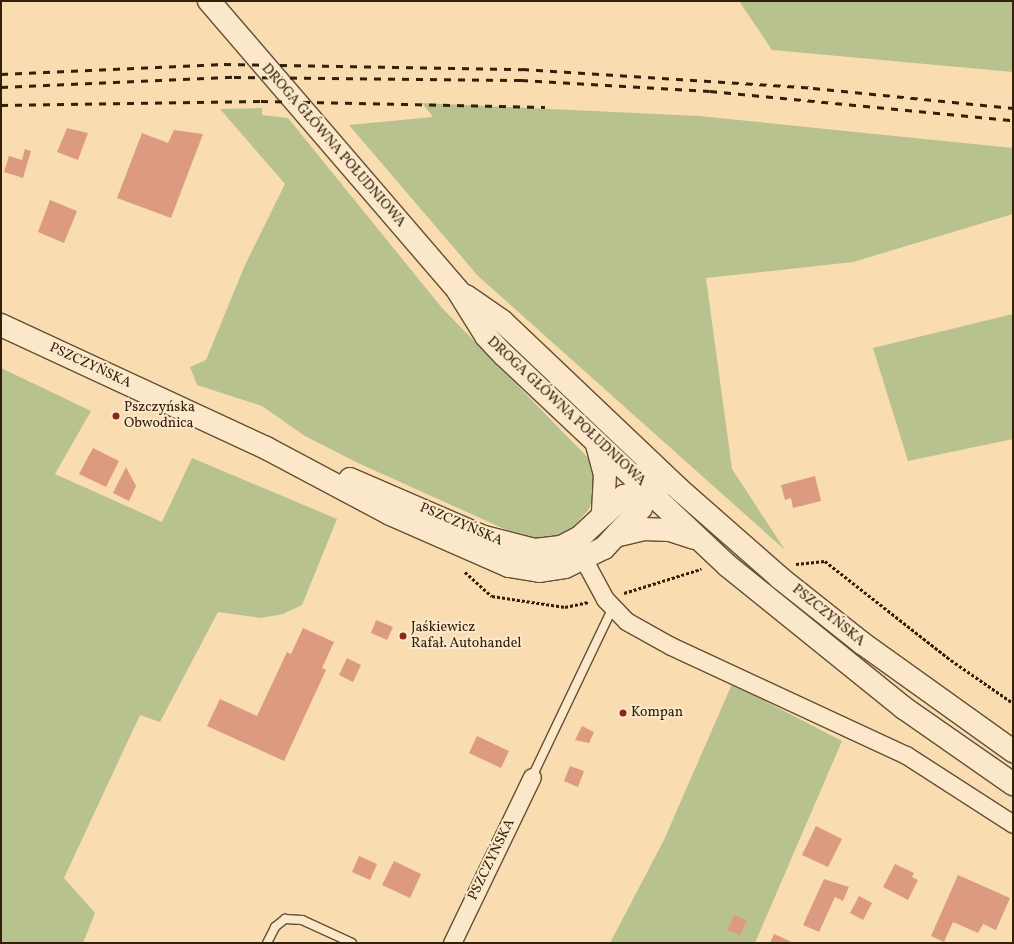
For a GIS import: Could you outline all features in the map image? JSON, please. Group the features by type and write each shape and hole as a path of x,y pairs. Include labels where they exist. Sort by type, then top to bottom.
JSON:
{"main road":[{"name":"DROGA GŁÓWNA POŁUDNIOWA","path":"209,1 458,291 486,336 645,490"},
{"name":"DROGA GŁÓWNA POŁUDNIOWA","path":"458,291 502,321 680,490"},
{"name":"PSZCZYŃSKA","path":"1,324 266,448 390,514 484,558 540,571 584,560 620,535 641,508 645,490"},
{"path":"597,445 605,474 603,513"},
{"name":"PSZCZYŃSKA","path":"266,448 391,495 508,546 535,550 561,547 579,538 603,513 624,496 645,490 680,490 862,643 1013,750"},
{"name":"DROGA GŁÓWNA POŁUDNIOWA","path":"645,490 647,459"},
{"name":"PSZCZYŃSKA","path":"645,490 698,539 904,708 1013,784"},
{"name":"PSZCZYŃSKA","path":"620,535 644,529 670,530 698,539"}],"street":[{"path":"584,560 613,607 626,621 671,646 906,755 1013,824"},
{"name":"PSZCZYŃSKA","path":"452,943 532,777"}],"lane":[{"path":"532,777 613,607"},
{"path":"267,943 275,927 285,919 302,920 352,943"}],"path":[{"path":"788,565 825,561 951,660 1013,703"}],"green space":[{"path":"739,1 1013,1 1013,72 772,50"},
{"path":"422,103 699,116 1013,148 1013,214 853,262 706,278 732,469 785,550 478,276 349,125 433,117"},
{"path":"262,108 262,115 288,118 442,308 594,464 598,484 589,509 567,534 529,540 358,463 305,436 262,406 197,385 190,367 206,360 245,265 285,184 220,109"},
{"path":"1013,314 1013,439 908,461 873,348"},
{"path":"1,368 91,411 55,474 162,522 192,458 337,519 302,605 283,614 261,618 218,612 160,722 140,715 64,878 95,913 83,943 1,943"},
{"path":"732,684 842,741 755,943 610,943 664,840"}],"building":[{"path":"67,128 88,133 78,160 57,152"},
{"path":"174,130 203,134 171,218 117,198 142,133 168,143"},
{"path":"25,149 31,151 23,178 4,172 9,156 22,160"},
{"path":"50,200 77,211 64,243 38,232"},
{"path":"93,448 119,461 106,487 79,474"},
{"path":"126,467 136,486 129,501 113,493"},
{"path":"815,476 821,501 793,508 791,498 785,500 781,485"},
{"path":"376,620 393,627 387,640 371,633"},
{"path":"303,628 334,642 322,668 326,670 284,761 207,726 220,699 257,716 287,652 291,654"},
{"path":"347,658 361,665 353,682 339,675"},
{"path":"582,726 594,732 589,743 575,740"},
{"path":"477,736 509,751 501,768 469,753"},
{"path":"570,766 584,771 578,787 564,781"},
{"path":"816,826 842,839 828,867 802,855"},
{"path":"359,856 377,864 370,880 352,872"},
{"path":"394,861 421,874 410,898 382,885"},
{"path":"895,864 914,873 912,877 918,880 908,900 883,887"},
{"path":"958,875 1010,898 996,930 983,924 978,933 953,922 944,942 931,936"},
{"path":"824,879 849,887 843,901 835,897 819,932 803,925"},
{"path":"859,896 872,903 863,920 850,913"},
{"path":"734,915 747,920 740,935 727,930"},
{"path":"774,934 794,943 770,943"}],"railway":[{"path":"1,74 224,64 522,69 813,88 1013,108"},
{"path":"1,87 234,77 521,80 710,91 1013,120"},
{"path":"1,105 261,101 545,107"}],"place":[{"name":"Pszczyńska Obwodnica","path":"116,416"},
{"name":"Jaśkiewicz Rafał. Autohandel","path":"403,636"},
{"name":"Kompan","path":"623,713"}]}
